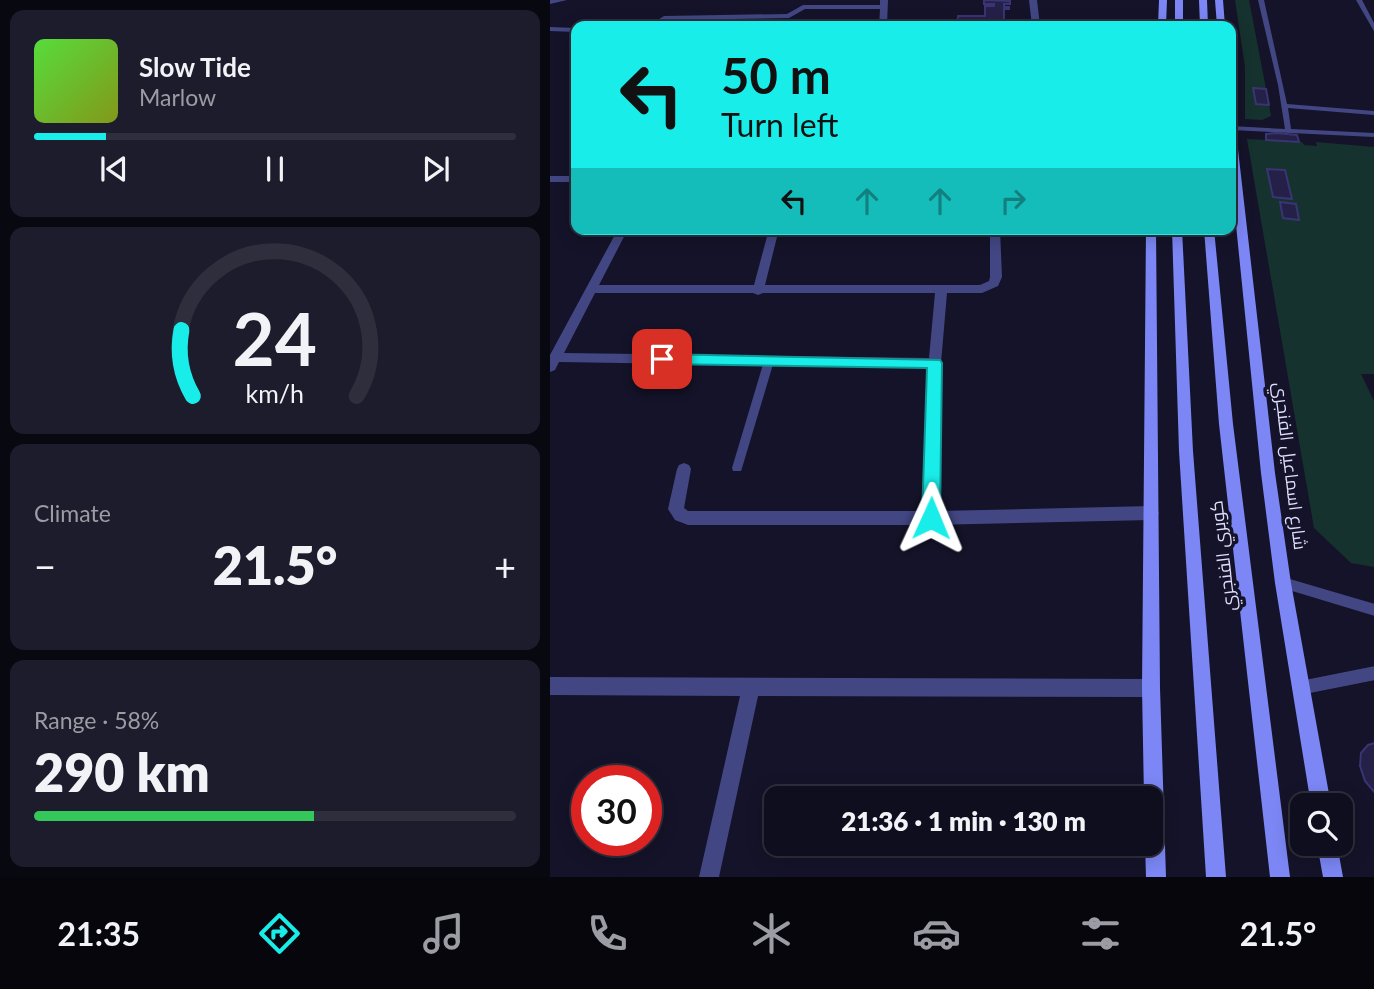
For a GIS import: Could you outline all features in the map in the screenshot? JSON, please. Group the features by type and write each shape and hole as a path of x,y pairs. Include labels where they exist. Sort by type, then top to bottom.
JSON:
{"main road":[{"path":"1162,21 1163,0"},
{"path":"1179,0 1179,21"},
{"path":"1203,0 1204,21"},
{"path":"1219,0 1221,21"},
{"name":"شارع اسماعيل الفنجري","path":"1236,176 1268,473 1283,583 1319,793"},
{"path":"1151,235 1151,688 1156,877"},
{"name":"كوبري الفنجري","path":"1177,235 1186,451 1216,877"},
{"name":"كوبري الفنجري","path":"1210,235 1226,424 1280,877"},
{"path":"1329,856 1333,877"}],"street":[{"path":"1033,0 1035,21"},
{"path":"660,21 664,18 784,16 793,15 803,7 884,3 883,21"},
{"path":"550,179 571,179"},
{"path":"621,235 553,362 769,360 935,363"},
{"path":"758,291 772,235"},
{"path":"591,289 982,289 994,283 995,235"},
{"path":"931,518 935,363 941,289"},
{"path":"684,469 676,509 680,515 688,518 931,518 1151,513"},
{"path":"550,686 1151,688"},
{"path":"709,877 751,687"}],"lane":[{"path":"550,2 564,0"},
{"path":"1261,0 1288,129"},
{"path":"1359,0 1374,32"},
{"path":"550,29 571,30"},
{"path":"1285,106 1374,113"},
{"path":"1236,130 1288,129 1374,135"},
{"path":"737,468 769,360"},
{"path":"1283,583 1374,610"},
{"path":"1300,688 1374,673"}],"green space":[{"path":"1235,0 1249,0 1266,89 1254,88 1256,103 1269,105 1271,116 1262,120 1245,119 1245,67"},
{"path":"1247,139 1302,142 1304,145 1317,146 1316,142 1374,147 1374,374 1361,374 1374,401 1374,567 1351,563 1314,528"}],"building":[{"path":"984,0 1010,1 1010,4 1004,4 1004,7 1009,9 1004,9 1004,21 957,21 958,16 985,16 985,6 994,4 984,4"},
{"path":"1253,88 1266,89 1269,105 1256,104"},
{"path":"1266,134 1297,135 1299,142 1266,140"},
{"path":"1267,169 1285,170 1292,199 1273,197"},
{"path":"1280,202 1296,204 1299,220 1283,218"},
{"path":"1375,743 1375,793 1365,781 1360,766 1361,753 1368,745"}],"route":[{"path":"662,359 935,363 931,518"}]}
